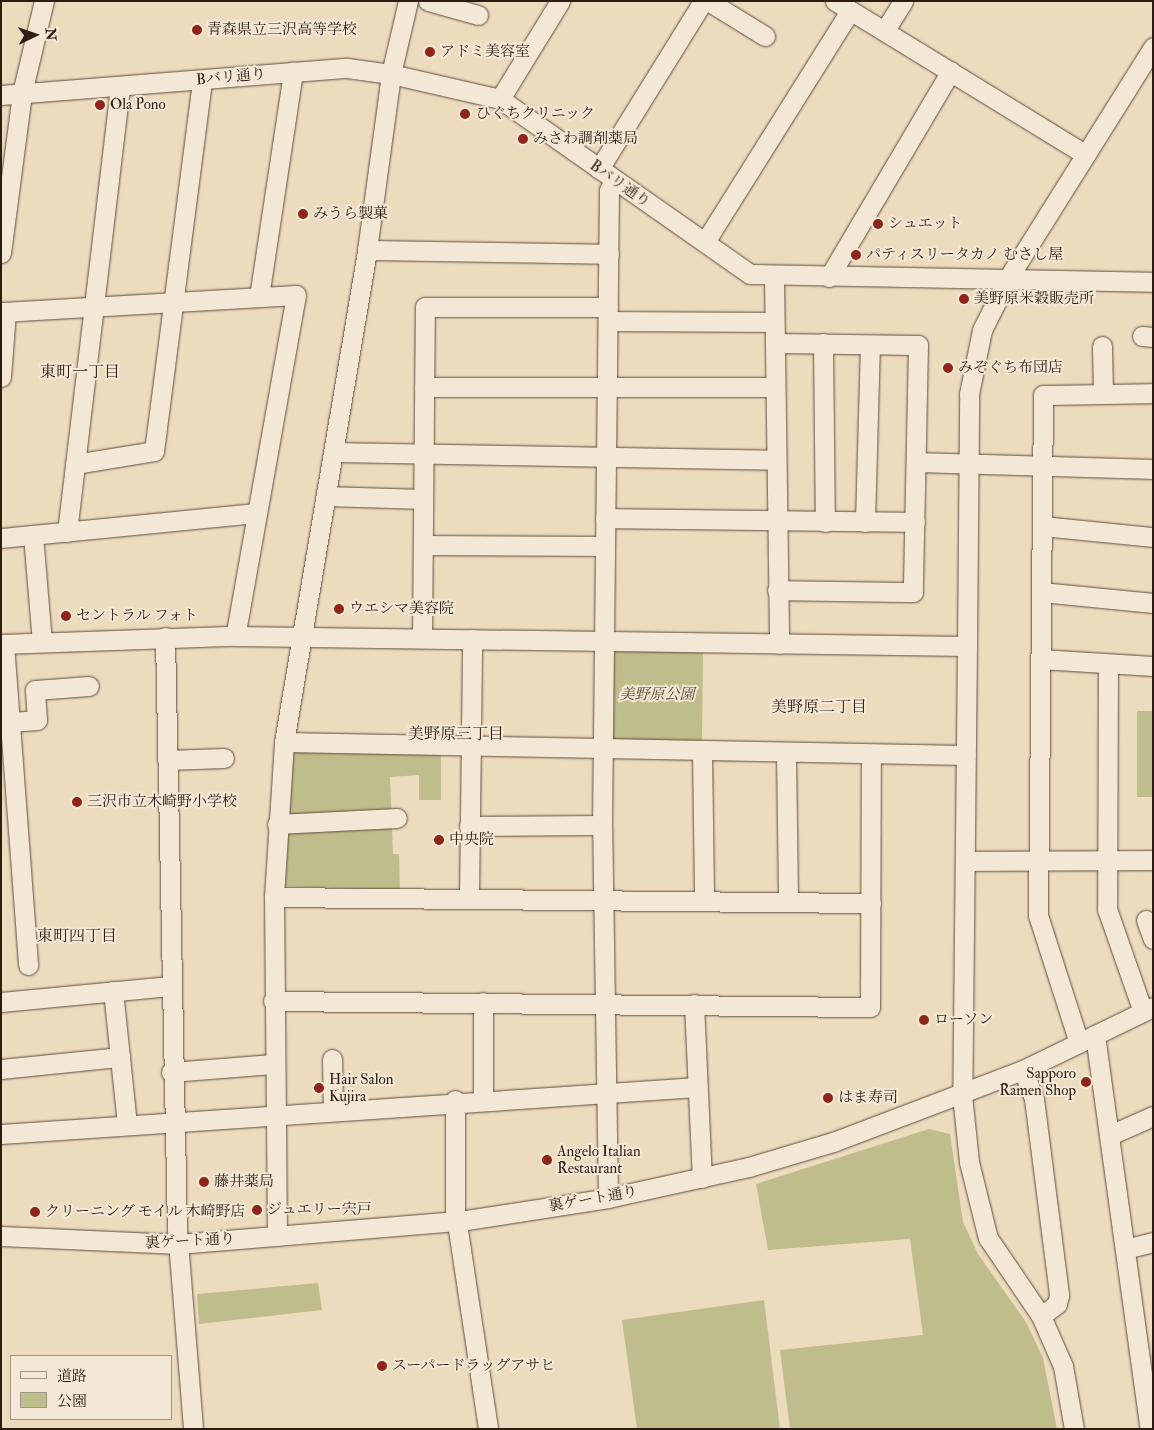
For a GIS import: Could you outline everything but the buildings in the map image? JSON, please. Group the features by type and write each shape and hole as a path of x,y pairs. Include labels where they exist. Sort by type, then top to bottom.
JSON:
{"street":[{"path":"1,253 22,93 44,1"},
{"path":"277,1236 273,1064 274,897 277,824 284,742 300,637 326,496 367,250 392,74 408,1"},
{"path":"428,1 478,15"},
{"path":"500,99 560,1"},
{"path":"608,1198 604,1092 601,899 609,254 609,190 606,174 703,1"},
{"path":"708,1 765,36"},
{"path":"885,30 903,1"},
{"path":"705,242 843,6 1086,155"},
{"path":"1074,1429 1063,1366 1041,1316 988,1238 975,1198 962,1095 969,462 973,363 982,330 1008,280 1153,47"},
{"name":"Bバリ通り","path":"1,95 347,68 392,74 500,99 750,274 774,276 1153,282"},
{"path":"829,277 951,71"},
{"path":"259,297 293,72"},
{"path":"75,464 154,451 202,80"},
{"path":"67,532 120,87"},
{"path":"367,250 609,254"},
{"path":"774,276 775,521 779,644"},
{"path":"1,377 4,312 174,300 296,295 235,636"},
{"path":"422,638 425,307 774,322"},
{"path":"775,343 918,345 913,592 778,590"},
{"path":"823,343 825,522"},
{"path":"865,522 870,344"},
{"path":"1102,346 1103,393"},
{"path":"424,387 607,389 775,387"},
{"path":"1150,1429 1110,1135 1087,1039 1038,915 1038,862 1043,395 1153,393"},
{"path":"333,452 606,460 775,460"},
{"path":"917,462 1043,463 1153,469"},
{"path":"326,496 423,499"},
{"path":"1,538 258,513"},
{"path":"605,518 915,522"},
{"path":"1042,526 1153,537"},
{"path":"33,535 42,642"},
{"path":"423,545 605,546"},
{"path":"1042,592 1153,603"},
{"path":"28,965 3,644 235,636 967,646"},
{"path":"165,637 170,986 178,1244 193,1429"},
{"path":"469,899 469,745 472,639"},
{"path":"1040,660 1153,666"},
{"path":"1108,664 1104,862 1107,908 1148,1010"},
{"path":"10,722 37,720 34,690 89,686"},
{"path":"284,742 966,755"},
{"path":"702,751 704,900"},
{"path":"786,753 788,901"},
{"path":"274,1001 870,1007 871,754"},
{"path":"167,760 224,758"},
{"path":"277,824 397,818"},
{"path":"469,826 602,825"},
{"path":"965,861 1104,862 1153,860"},
{"path":"274,897 871,903"},
{"path":"1146,920 1153,938"},
{"path":"1,1002 170,986"},
{"path":"114,991 128,1124"},
{"path":"483,1002 483,1098"},
{"path":"694,1004 696,1087 702,1178"},
{"name":"裏ゲート通り","path":"1,1236 178,1244 460,1221 608,1198 702,1178 833,1142 962,1095 1023,1070 1148,1010"},
{"path":"1,1069 120,1057"},
{"path":"332,1059 333,1108"},
{"path":"172,1072 273,1064"},
{"path":"1023,1070 1034,1099 1059,1295 1057,1304 1041,1316"},
{"path":"1,1134 333,1108 696,1087"},
{"path":"455,1100 455,1210 460,1221 488,1429"},
{"path":"1110,1135 1153,1116"},
{"path":"1126,1249 1153,1242"}],"green space":[{"name":"美野原公園","path":"612,650 703,650 702,742 610,740"},
{"path":"1137,711 1153,711 1153,797 1137,797"},
{"path":"290,750 441,750 441,800 419,800 419,775 390,777 393,854 399,854 400,890 280,886"},
{"path":"929,1129 950,1134 963,1222 978,1254 1026,1322 1043,1358 1057,1429 790,1429 780,1350 923,1335 910,1239 768,1250 756,1184"},
{"path":"318,1283 322,1310 199,1324 197,1294"},
{"path":"764,1300 780,1429 637,1429 622,1320"}],"place":[{"name":"青森県立三沢高等学校","path":"197,30"},
{"name":"アドミ美容室","path":"430,52"},
{"name":"Ola Pono","path":"100,105"},
{"name":"ひぐちクリニック","path":"465,114"},
{"name":"みさわ調剤薬局","path":"523,139"},
{"name":"みうら製菓","path":"303,214"},
{"name":"シュエット","path":"878,224"},
{"name":"パティスリータカノ むさし屋","path":"856,255"},
{"name":"美野原米穀販売所","path":"964,299"},
{"name":"みぞぐち布団店","path":"948,368"},
{"name":"ウエシマ美容院","path":"339,609"},
{"name":"セントラル フォト","path":"66,616"},
{"name":"三沢市立木崎野小学校","path":"77,802"},
{"name":"中央院","path":"439,840"},
{"name":"ローソン","path":"924,1020"},
{"name":"Sapporo Ramen Shop","path":"1086,1082"},
{"name":"Hair Salon Kujira","path":"319,1088"},
{"name":"はま寿司","path":"828,1098"},
{"name":"Angelo Italian Restaurant","path":"547,1160"},
{"name":"藤井薬局","path":"204,1182"},
{"name":"ジュエリー宍戸","path":"257,1210"},
{"name":"クリーニング モイル 木崎野店","path":"35,1212"},
{"name":"スーパードラッグアサヒ","path":"382,1366"}],"district":[{"name":"東町一丁目","path":"80,372"},
{"name":"美野原二丁目","path":"819,707"},
{"name":"美野原三丁目","path":"456,734"},
{"name":"東町四丁目","path":"77,936"}]}
